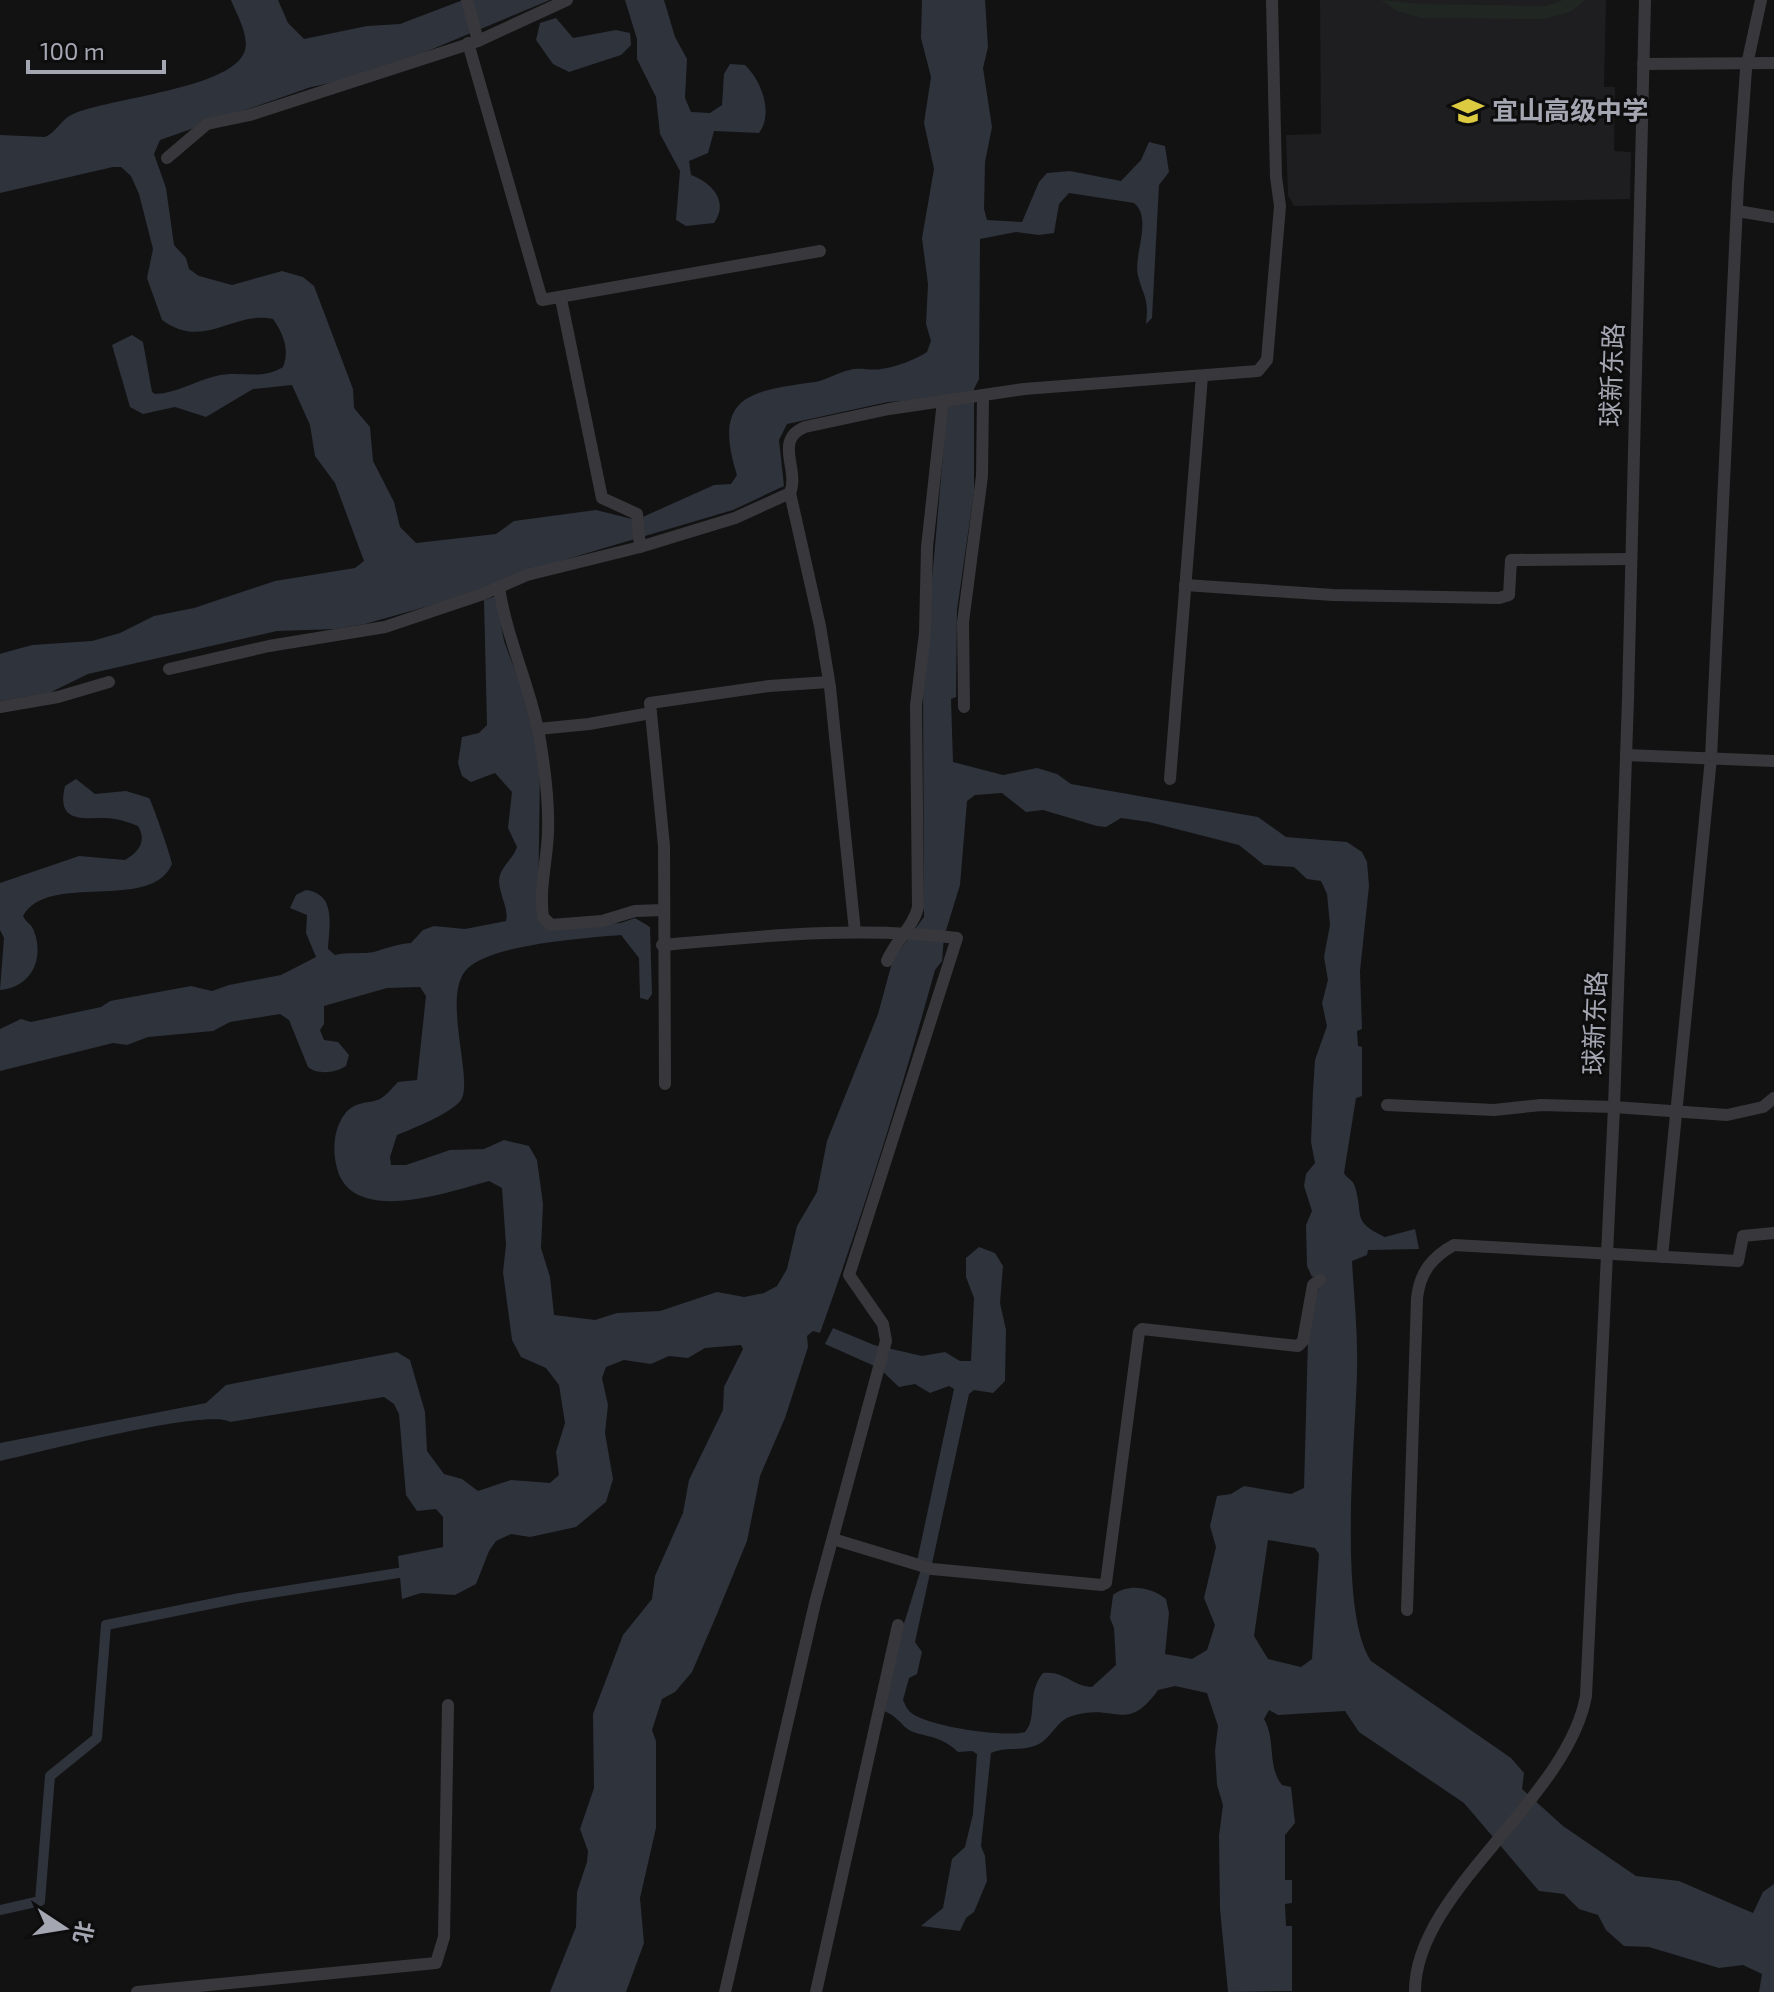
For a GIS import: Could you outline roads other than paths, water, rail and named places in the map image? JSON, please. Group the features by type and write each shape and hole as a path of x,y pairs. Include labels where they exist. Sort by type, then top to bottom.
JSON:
{"street":[{"path":"467,0 539,297 546,302 820,251"},
{"path":"167,158 207,124 250,115 304,95 377,76 567,0"},
{"path":"855,932 829,682 790,493 793,486 788,444 798,430 982,395 1074,383 1254,372 1267,360 1280,206 1275,164 1272,0"},
{"name":"球新东路","path":"1415,1992 1417,1968 1431,1930 1573,1738 1586,1696 1614,1107 1645,0"},
{"path":"1662,1257 1673,1113 1711,758 1737,211 1747,63 1761,0"},
{"path":"1643,64 1774,63"},
{"path":"1737,211 1774,217"},
{"path":"561,299 602,498 637,516 640,545"},
{"path":"1170,779 1202,376"},
{"path":"964,707 963,622 982,476 982,395"},
{"path":"887,961 914,921 918,907 916,705 925,633 927,547 945,401"},
{"path":"169,669 269,646 385,627 499,588 527,575 735,518 790,493"},
{"path":"1185,585 1333,595 1499,598 1509,595 1511,560 1631,559"},
{"path":"499,588 509,636 538,729 548,820 541,890 544,920 551,925 602,921 635,911 663,910"},
{"path":"0,707 58,697 109,682"},
{"path":"665,1084 661,801 650,703 769,686 829,682"},
{"path":"538,729 651,713"},
{"path":"1626,755 1774,761"},
{"path":"662,945 855,932 906,932 957,938 849,1275 883,1324 885,1347 755,1850 725,1992"},
{"path":"1387,1105 1494,1110 1541,1105 1733,1114 1763,1107 1774,1098"},
{"path":"1407,1610 1417,1298 1427,1267 1454,1245 1738,1261 1743,1236 1774,1233"},
{"path":"833,1539 932,1569 1106,1583 1139,1332 1142,1329 1298,1346 1303,1341 1313,1285 1320,1280"},
{"path":"816,1992 898,1625"},
{"path":"137,1992 436,1963 444,1937 448,1705"}],"waterway":[{"path":"0,1910 40,1901 50,1776 97,1738 106,1625 240,1598 411,1571"}],"place":[{"name":"宜山高级中学","path":"1468,111"}]}
